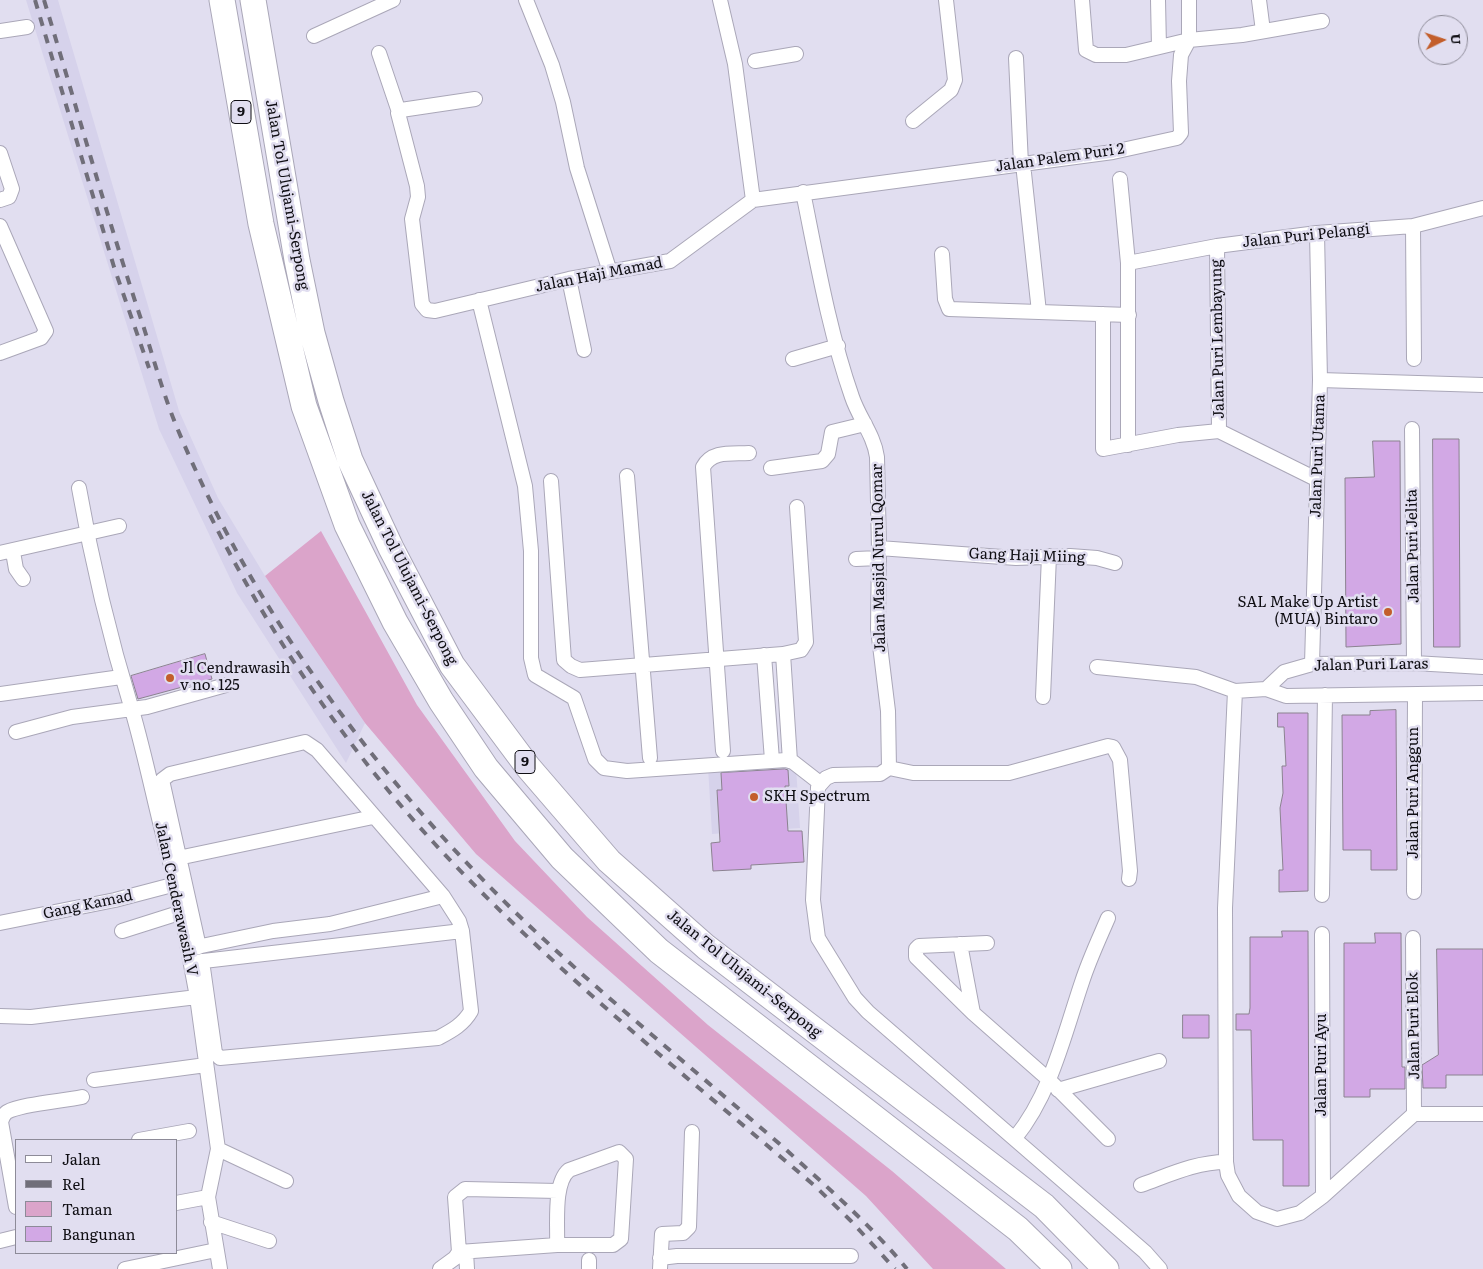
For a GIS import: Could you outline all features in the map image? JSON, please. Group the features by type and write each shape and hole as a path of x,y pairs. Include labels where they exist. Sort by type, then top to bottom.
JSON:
{"highway":[{"name":"Jalan Tol Ulujami–Serpong","path":"222,0 261,224 304,406 347,525 395,622 441,701 486,768 562,858 659,951 1018,1229 1059,1269"},
{"name":"Jalan Tol Ulujami–Serpong","path":"253,0 297,260 312,333 331,401 350,460 390,548 452,665 528,767 609,861 706,947 1044,1206 1106,1269"}],"street":[{"path":"314,36 393,0"},
{"path":"526,0 552,66 563,102 577,168 610,272"},
{"path":"720,0 743,62 753,200 803,192"},
{"path":"913,121 951,90 955,80 946,0"},
{"path":"1082,0 1086,50 1096,55 1126,55 1189,40 1263,31 1322,21"},
{"path":"1158,0 1159,47"},
{"name":"Jalan Palem Puri 2","path":"803,192 1023,168 1113,152 1177,138 1181,133 1179,81 1181,55 1189,40 1190,0"},
{"path":"1259,0 1263,31"},
{"path":"0,32 27,26"},
{"path":"378,53 399,112 475,99"},
{"path":"743,62 796,54"},
{"path":"1016,58 1023,168 1039,312"},
{"name":"Jalan Haji Mamad","path":"399,112 398,116 417,186 418,197 412,219 422,304 427,310 434,311 569,279 670,261 753,200"},
{"path":"0,153 12,189 9,197 0,200"},
{"path":"1120,179 1128,263 1128,445"},
{"name":"Jalan Masjid Nurul Qomar","path":"803,192 838,346 853,398 876,447 879,553 878,629 888,711 889,768"},
{"name":"Jalan Puri Pelangi","path":"1128,263 1217,246 1317,233 1413,226 1483,208"},
{"path":"0,226 46,331 41,338 0,353"},
{"path":"1413,226 1414,359"},
{"path":"1317,233 1320,380"},
{"name":"Jalan Puri Lembayung","path":"1217,246 1219,431"},
{"path":"942,254 945,299 949,308 1128,315"},
{"path":"569,279 584,350"},
{"path":"479,300 525,486 531,551 531,658 535,675 574,698 595,759 604,768 627,771 790,760 820,783"},
{"path":"1103,314 1103,449 1178,435 1219,431 1316,479"},
{"path":"793,359 838,346"},
{"name":"Jalan Puri Utama","path":"1312,664 1320,380 1483,385"},
{"path":"772,468 822,462 828,454 832,432 865,424"},
{"name":"Jalan Puri Jelita","path":"1412,429 1414,663"},
{"path":"723,751 703,467 707,459 714,455 749,453"},
{"path":"627,476 650,758"},
{"path":"551,481 564,660 580,670 783,654 801,650 806,642 797,507"},
{"name":"Jalan Cenderawasih V","path":"79,488 87,534 121,677 131,709 182,912 195,955 197,997 218,1149 208,1197 220,1269"},
{"path":"23,579 6,553 118,526"},
{"name":"Gang Haji Miing","path":"856,559 879,553 1016,558 1049,556 1097,558 1114,563"},
{"path":"1044,698 1049,556"},
{"path":"783,654 790,760"},
{"path":"764,655 772,760"},
{"name":"Jalan Puri Laras","path":"1266,689 1284,672 1312,664 1414,663 1483,667"},
{"path":"1097,667 1196,676 1235,691 1226,908 1226,1162 1228,1175 1239,1196 1257,1212 1277,1218 1300,1213 1323,1196 1414,1114 1483,1114"},
{"path":"0,694 121,677"},
{"path":"16,732 72,717 147,707 226,685"},
{"name":"Jalan Puri Laras","path":"1235,691 1266,689 1286,696 1483,693"},
{"path":"1322,895 1325,695"},
{"name":"Jalan Puri Anggun","path":"1414,892 1415,695"},
{"path":"305,742 316,750 443,896 459,921 462,931 471,1011 460,1024 438,1038 220,1058 216,1054 195,955 178,858 162,784 164,777 305,742"},
{"path":"1129,879 1130,871 1120,760 1116,749 1108,746 1009,773 914,772 889,768 880,774 833,775 820,783 817,797 813,900 818,938 855,998 868,1012 1145,1252 1160,1269"},
{"path":"178,858 373,817"},
{"name":"Gang Kamad","path":"0,923 115,900 176,884"},
{"path":"195,955 273,931 330,924 443,896"},
{"path":"122,931 182,912"},
{"path":"1015,1138 1031,1118 1053,1084 1083,978 1108,918"},
{"path":"330,924 333,947"},
{"path":"195,955 250,955 462,931"},
{"name":"Jalan Puri Ayu","path":"1322,934 1323,1196"},
{"path":"247,938 250,955"},
{"name":"Jalan Puri Elok","path":"1413,938 1414,1114"},
{"path":"987,943 919,946 916,950 916,957 972,1013 1053,1084 1108,1139"},
{"path":"960,944 972,1013"},
{"path":"0,1016 31,1018 197,997"},
{"path":"1053,1084 1159,1061"},
{"path":"94,1080 206,1065"},
{"path":"15,1202 1,1122 6,1113 82,1098"},
{"path":"145,1139 189,1131"},
{"path":"692,1132 689,1227 683,1232 663,1232 660,1263 677,1256 749,1263 851,1256"},
{"path":"218,1149 286,1181"},
{"path":"440,1269 462,1252 557,1245 613,1245 621,1239 626,1158 619,1152 569,1170 563,1175 558,1190 557,1245"},
{"path":"1141,1186 1195,1166 1211,1162 1226,1162"},
{"path":"467,1269 462,1252 456,1197 460,1192 465,1189 558,1190"},
{"path":"178,1203 208,1197"},
{"path":"211,1222 269,1241"},
{"path":"0,1241 15,1237"},
{"path":"125,1269 216,1250"}],"shaded area":[{"path":"26,0 58,0 179,411 218,498 265,576 365,723 346,763 237,593 159,429"},
{"name":"SKH Spectrum","path":"708,767 796,767 800,828 712,834"}],"green space":[{"path":"321,531 417,705 515,841 587,917 708,1025 892,1171 1006,1269 933,1269 866,1196 476,854 365,723 265,576"}],"building":[{"path":"1433,439 1459,439 1460,647 1434,647"},
{"path":"1373,441 1400,441 1401,644 1346,647 1345,478 1374,477"},
{"name":"Jl Cendrawasih v no. 125","path":"205,654 212,679 138,699 131,676"},
{"path":"1396,710 1397,870 1371,870 1371,850 1343,850 1342,715 1370,715 1370,711"},
{"path":"1278,713 1308,713 1308,891 1279,892 1279,870 1283,870 1280,808 1283,793 1282,766 1286,766 1284,727 1278,727"},
{"path":"788,770 789,786 785,786 788,831 802,831 804,862 751,865 751,869 713,871 711,843 720,842 717,790 722,790 721,773"},
{"path":"1282,931 1308,931 1309,1186 1283,1186 1283,1140 1253,1140 1251,1030 1236,1030 1236,1014 1249,1014 1250,1008 1250,937 1282,937"},
{"path":"1375,933 1401,933 1402,1067 1405,1067 1405,1089 1370,1089 1370,1097 1344,1097 1344,943 1375,943"},
{"path":"1437,949 1483,949 1483,1075 1446,1075 1446,1088 1423,1088 1422,1065 1438,1055"},
{"path":"1183,1015 1209,1015 1209,1038 1183,1038"}],"railway":[{"path":"35,0 114,267 149,368"},
{"path":"44,0 117,244 173,417 209,498 243,564 281,627 367,748 414,805 464,860 516,913 614,1003 815,1176 863,1221 907,1269"},
{"path":"210,515 257,603 283,646 370,768 434,843 524,934 668,1062 815,1186 851,1221 895,1269"}],"place":[{"name":"SAL Make Up Artist (MUA) Bintaro","path":"1388,612"},
{"name":"Jl Cendrawasih v no. 125","path":"170,678"},
{"name":"SKH Spectrum","path":"754,797"}]}
